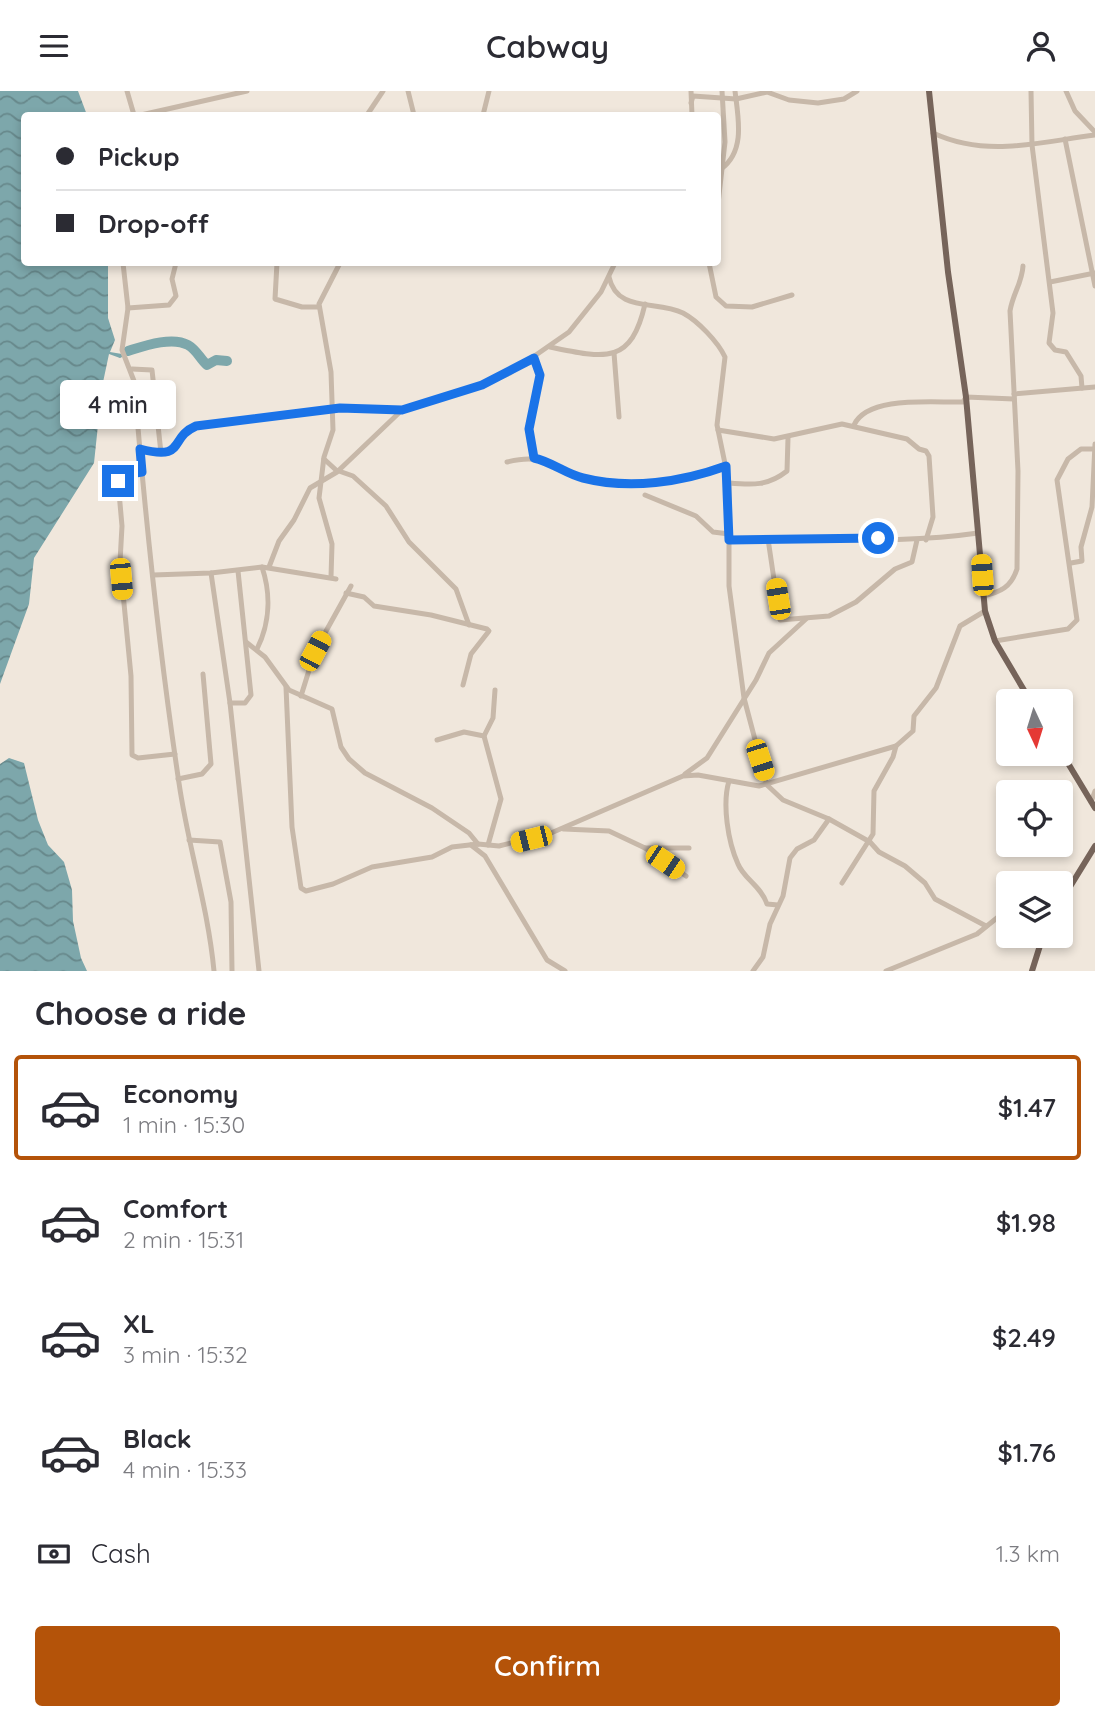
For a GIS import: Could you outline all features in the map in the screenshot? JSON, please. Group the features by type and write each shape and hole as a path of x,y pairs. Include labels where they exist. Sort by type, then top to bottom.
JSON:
{"main road":[{"path":"929,91 948,272 966,397 985,611 995,641 1023,689"},
{"path":"1070,767 1093,805"},
{"path":"1073,882 1095,846"},
{"path":"1032,971 1039,948"}],"street":[{"path":"127,91 133,112"},
{"path":"154,112 247,91"},
{"path":"369,112 383,91"},
{"path":"408,91 413,112"},
{"path":"484,112 489,91"},
{"path":"691,91 692,112"},
{"path":"721,161 725,142 722,91"},
{"path":"721,168 730,160 739,137 735,91"},
{"path":"691,103 693,96 722,100 767,92 789,100 831,102 857,91"},
{"path":"1031,91 1032,145 1053,313 1049,343 1055,350 1066,352 1081,376 1082,388"},
{"path":"933,132 978,147 1032,145 1094,130 1075,111 1066,91"},
{"path":"1065,139 1095,286"},
{"path":"123,266 128,308 122,351 132,369 178,779 207,917 214,971"},
{"path":"128,308 169,305 176,296 172,279 175,266"},
{"path":"277,266 275,299 302,307 319,307"},
{"path":"153,575 211,573 266,567 334,578 332,544 319,498 324,459 333,430 331,372 319,307 324,289 338,266"},
{"path":"140,449 161,453 174,450 189,429 196,426 332,409 402,410 482,385 550,347 581,318 614,266"},
{"path":"710,266 716,297 726,306 752,307 792,295"},
{"path":"983,596 1003,590 1014,579 1017,569 1010,311 1014,292 1021,285 1023,266"},
{"path":"1050,282 1094,273"},
{"path":"609,277 613,289 628,302 682,313 724,353 718,430 729,483 729,586 744,698 767,785 783,800 829,819 870,842 879,852 905,866 925,883 935,899 986,926"},
{"path":"550,347 594,355 614,353 636,336 645,304"},
{"path":"614,353 619,418"},
{"path":"534,358 540,375 529,429 534,458"},
{"path":"132,369 152,370 161,453"},
{"path":"855,425 859,415 871,408 900,403 963,402 966,397 1014,397 1094,385"},
{"path":"257,649 267,623 269,590 266,567 310,488 338,471 402,410"},
{"path":"718,430 788,438 842,423 906,439 926,451 933,517 926,540"},
{"path":"729,483 761,485 778,478 787,471 788,438"},
{"path":"995,641 1072,627 1077,620 1062,524 1058,473 1081,449 1095,447 1092,507 1081,547 1082,561 1070,563"},
{"path":"507,462 534,458 580,478 612,483 674,480 726,466"},
{"path":"324,459 338,471 353,476 386,506 409,542 456,589 469,625"},
{"path":"142,472 123,475 118,481 122,526 121,579 131,676 132,755 138,758 175,754"},
{"path":"645,495 696,516 713,532 729,537 926,540 978,533"},
{"path":"768,539 778,619 829,616 861,599 886,576 912,562 917,540"},
{"path":"230,703 245,702 250,698 238,571"},
{"path":"211,573 230,703 260,971"},
{"path":"301,696 315,651 351,586"},
{"path":"346,593 364,597 374,606 431,614 489,631 471,654 463,685"},
{"path":"683,776 698,775 745,786 767,785 896,746 913,731 914,716 936,688 960,626 985,611"},
{"path":"286,687 292,827 301,888 306,891 333,884 372,867 429,857 452,847 475,844 506,845 561,829 683,776 704,761 769,653 806,618"},
{"path":"246,642 257,649 286,687 332,709 341,747 349,759 365,773 432,808 469,833 547,960 565,971"},
{"path":"178,779 202,773 211,764 203,674"},
{"path":"488,845 501,799 484,736 493,718 495,689"},
{"path":"437,740 464,732 484,736"},
{"path":"842,883 870,842 875,828 874,791 893,757 896,746"},
{"path":"729,781 728,823 738,864 763,891 767,904 778,905"},
{"path":"1093,805 1095,791"},
{"path":"753,971 763,957 770,924 793,852 814,840 829,819"},
{"path":"561,829 609,831 645,848 686,876"},
{"path":"189,840 220,842 231,902 232,971"},
{"path":"645,848 689,848"},
{"path":"886,971 977,934 996,918"}],"water":[{"path":"0,91 78,91 86,112 21,112 21,266 108,266 108,318 115,340 110,352 122,354 129,348 141,348 120,358 109,354 102,387 94,463 34,558 29,604 0,684"},
{"path":"9,758 24,763 38,820 48,845 64,862 72,890 73,921 81,958 87,971 0,971 0,764"}],"waterway":[{"path":"128,351 174,341 191,347 207,365 216,360 227,361"}],"route":[{"path":"118,481 123,475 142,472 140,449 155,453 174,450 189,429 196,426 224,424 267,415 351,407 402,410 416,403 482,385 510,373 534,358 540,375 529,429 534,458 549,462 580,478 612,483 674,480 726,466 729,483 729,540 787,537 845,540 878,538"}]}
